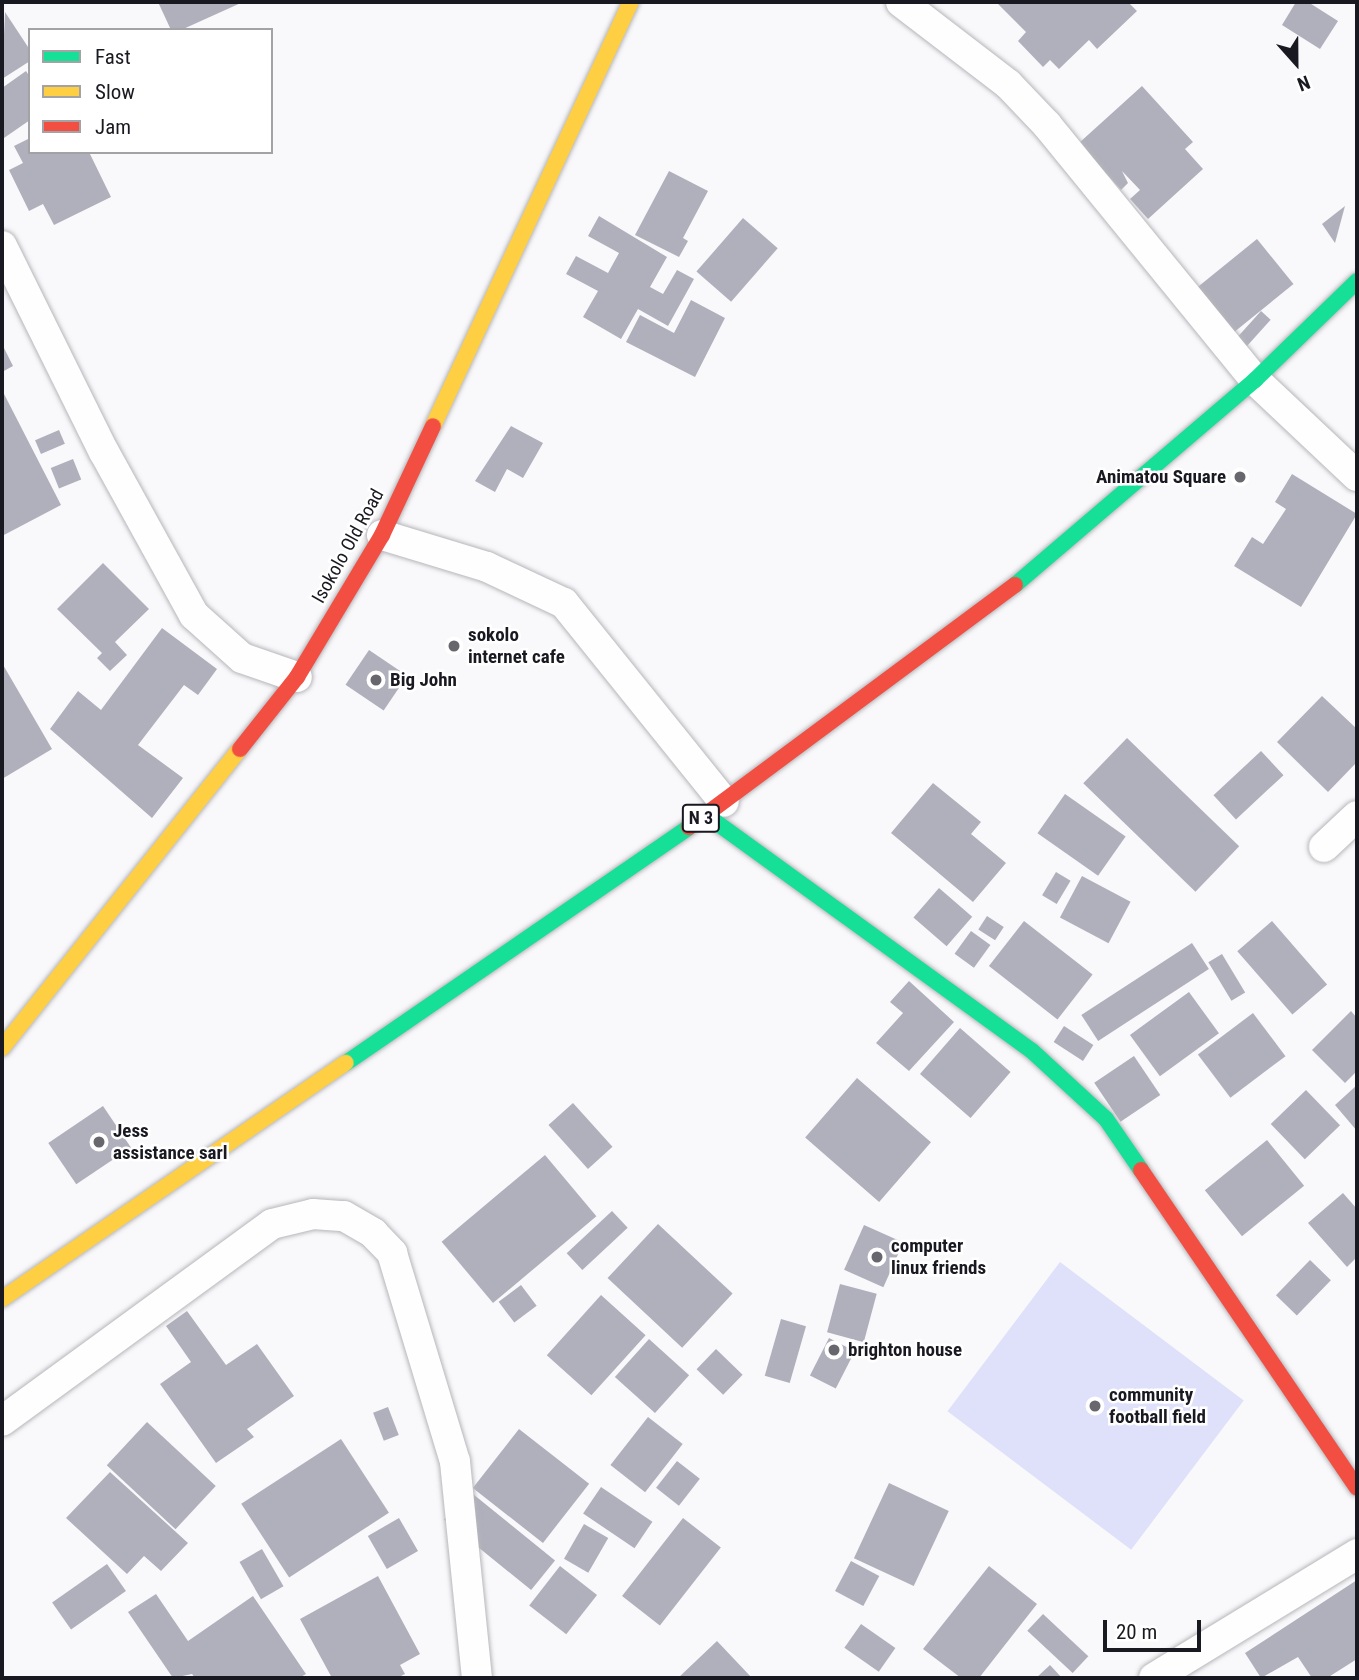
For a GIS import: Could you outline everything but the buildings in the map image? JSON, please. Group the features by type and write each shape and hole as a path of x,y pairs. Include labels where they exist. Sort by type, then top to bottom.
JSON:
{"main road":[{"name":"Isokolo Old Road","path":"2,1048 298,677 382,535 631,2"},
{"name":"N 3","path":"2,1298 715,808 989,607 1255,380 1357,281"},
{"path":"715,808 1032,1052 1106,1119 1357,1488"}],"street":[{"path":"901,2 1008,84 1047,125 1255,380 1357,476"},
{"path":"2,246 104,452 194,615 242,658 298,677"},
{"path":"382,535 487,567 564,603 715,808"},
{"path":"1324,847 1357,816"},
{"path":"2,1421 272,1224 313,1214 344,1216 373,1233 392,1253 454,1462 477,1678"},
{"path":"1154,1678 1357,1554"}],"shaded area":[{"name":"community football field","path":"1060,1262 1244,1400 1131,1550 947,1411"}],"traffic: fast":[{"path":"1015,585 1255,380 1357,281"},
{"path":"706,815 1032,1051 1106,1119 1141,1170"},
{"path":"346,1063 689,827"}],"traffic: slow":[{"path":"433,426 631,2"},
{"path":"2,1048 240,749"},
{"path":"2,1299 346,1063"}],"traffic: jam":[{"path":"240,749 297,677 382,535 433,426"},
{"path":"689,827 1015,585"},
{"path":"1141,1170 1357,1488"}],"place":[{"name":"Animatou Square","path":"1240,477"},
{"name":"sokolo internet cafe","path":"454,646"},
{"name":"Big John","path":"376,680"},
{"name":"Jess assistance sarl","path":"99,1142"},
{"name":"computer linux friends","path":"877,1257"},
{"name":"brighton house","path":"834,1350"},
{"name":"community football field","path":"1095,1406"}]}
